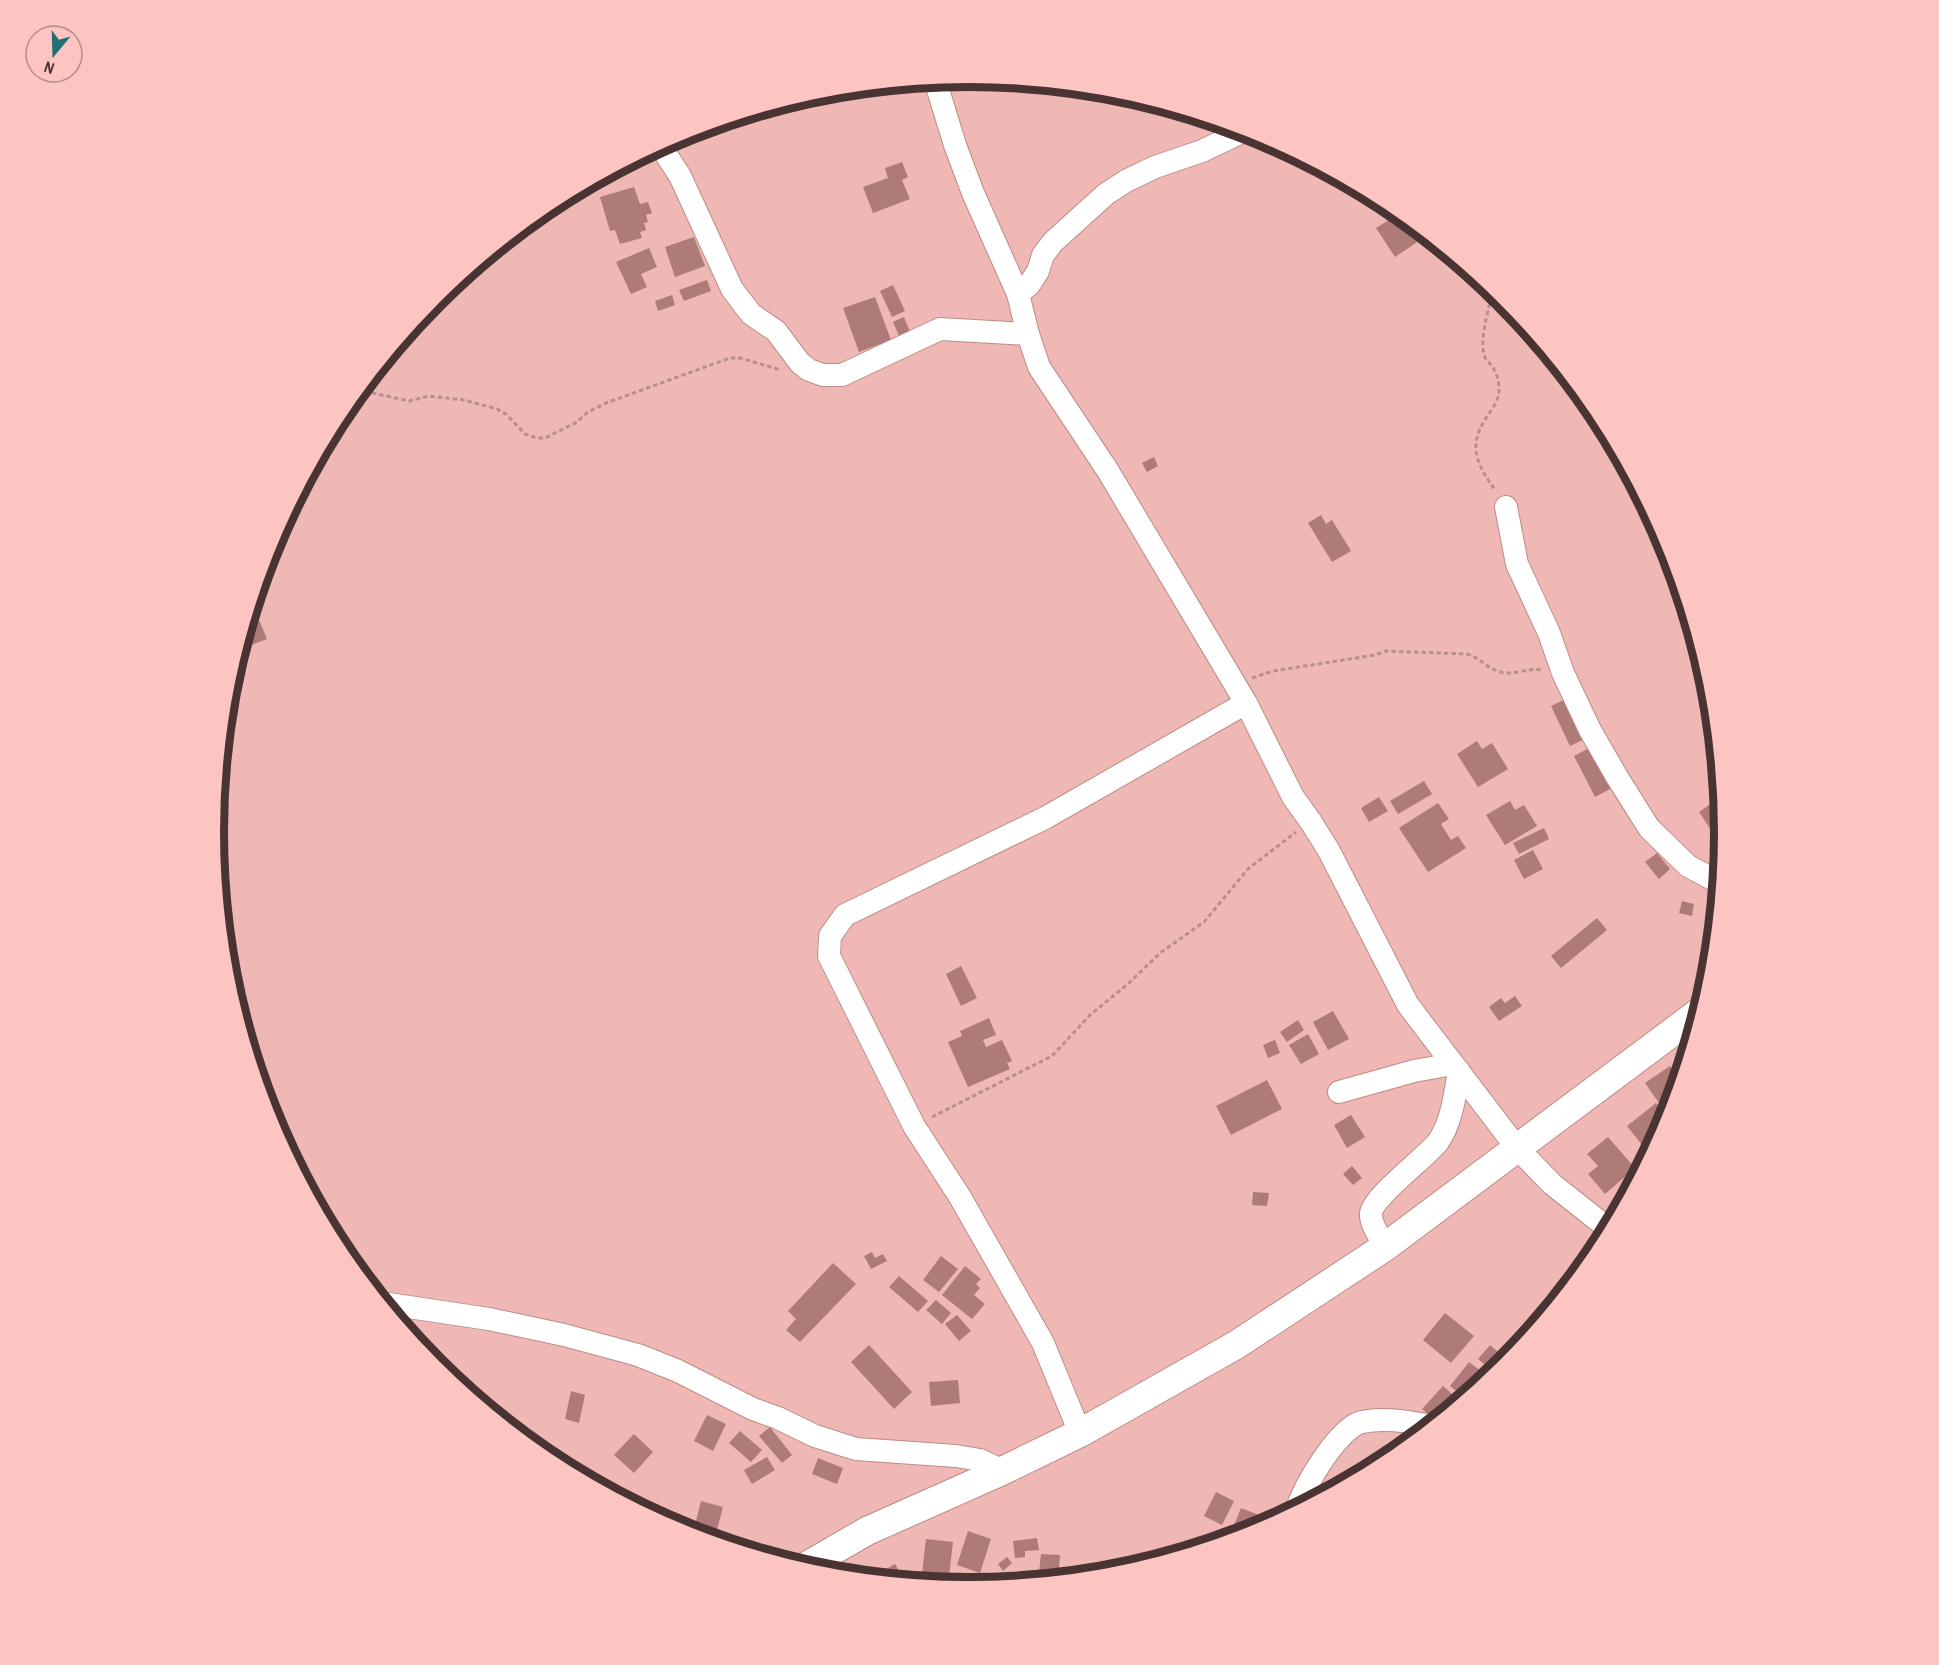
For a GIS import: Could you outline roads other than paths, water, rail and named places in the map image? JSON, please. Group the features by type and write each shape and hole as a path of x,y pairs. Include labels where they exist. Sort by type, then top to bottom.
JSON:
{"main road":[{"path":"814,1562 867,1531 1003,1471 1080,1433 1236,1345 1385,1247 1692,1018"}],"street":[{"path":"938,88 973,193 1018,294 1039,366 1108,471 1246,703 1293,797 1329,851 1408,1005 1517,1148 1552,1184 1603,1224"},
{"path":"1018,294 1029,285 1038,271 1043,255 1053,242 1106,194 1125,181 1155,167 1202,151 1233,136"},
{"path":"665,153 680,176 732,289 751,314 776,330 800,363 809,370 823,375 842,375 940,329 1028,334"},
{"path":"1506,507 1517,564 1590,730 1649,828 1688,866 1713,880"},
{"path":"1080,1433 1043,1343 960,1197 914,1126 829,956 830,936 845,915 1044,818 1246,703"},
{"path":"1339,1092 1414,1071 1456,1067"},
{"path":"1385,1247 1373,1223 1371,1214 1373,1207 1398,1179 1415,1166 1439,1140 1451,1114 1456,1067"},
{"path":"393,1305 564,1335 638,1355 678,1371 753,1409 815,1436 856,1449 956,1456 980,1460 1003,1471"},
{"path":"1301,1500 1306,1485 1321,1462 1351,1426 1361,1422 1386,1419 1422,1425"}]}
